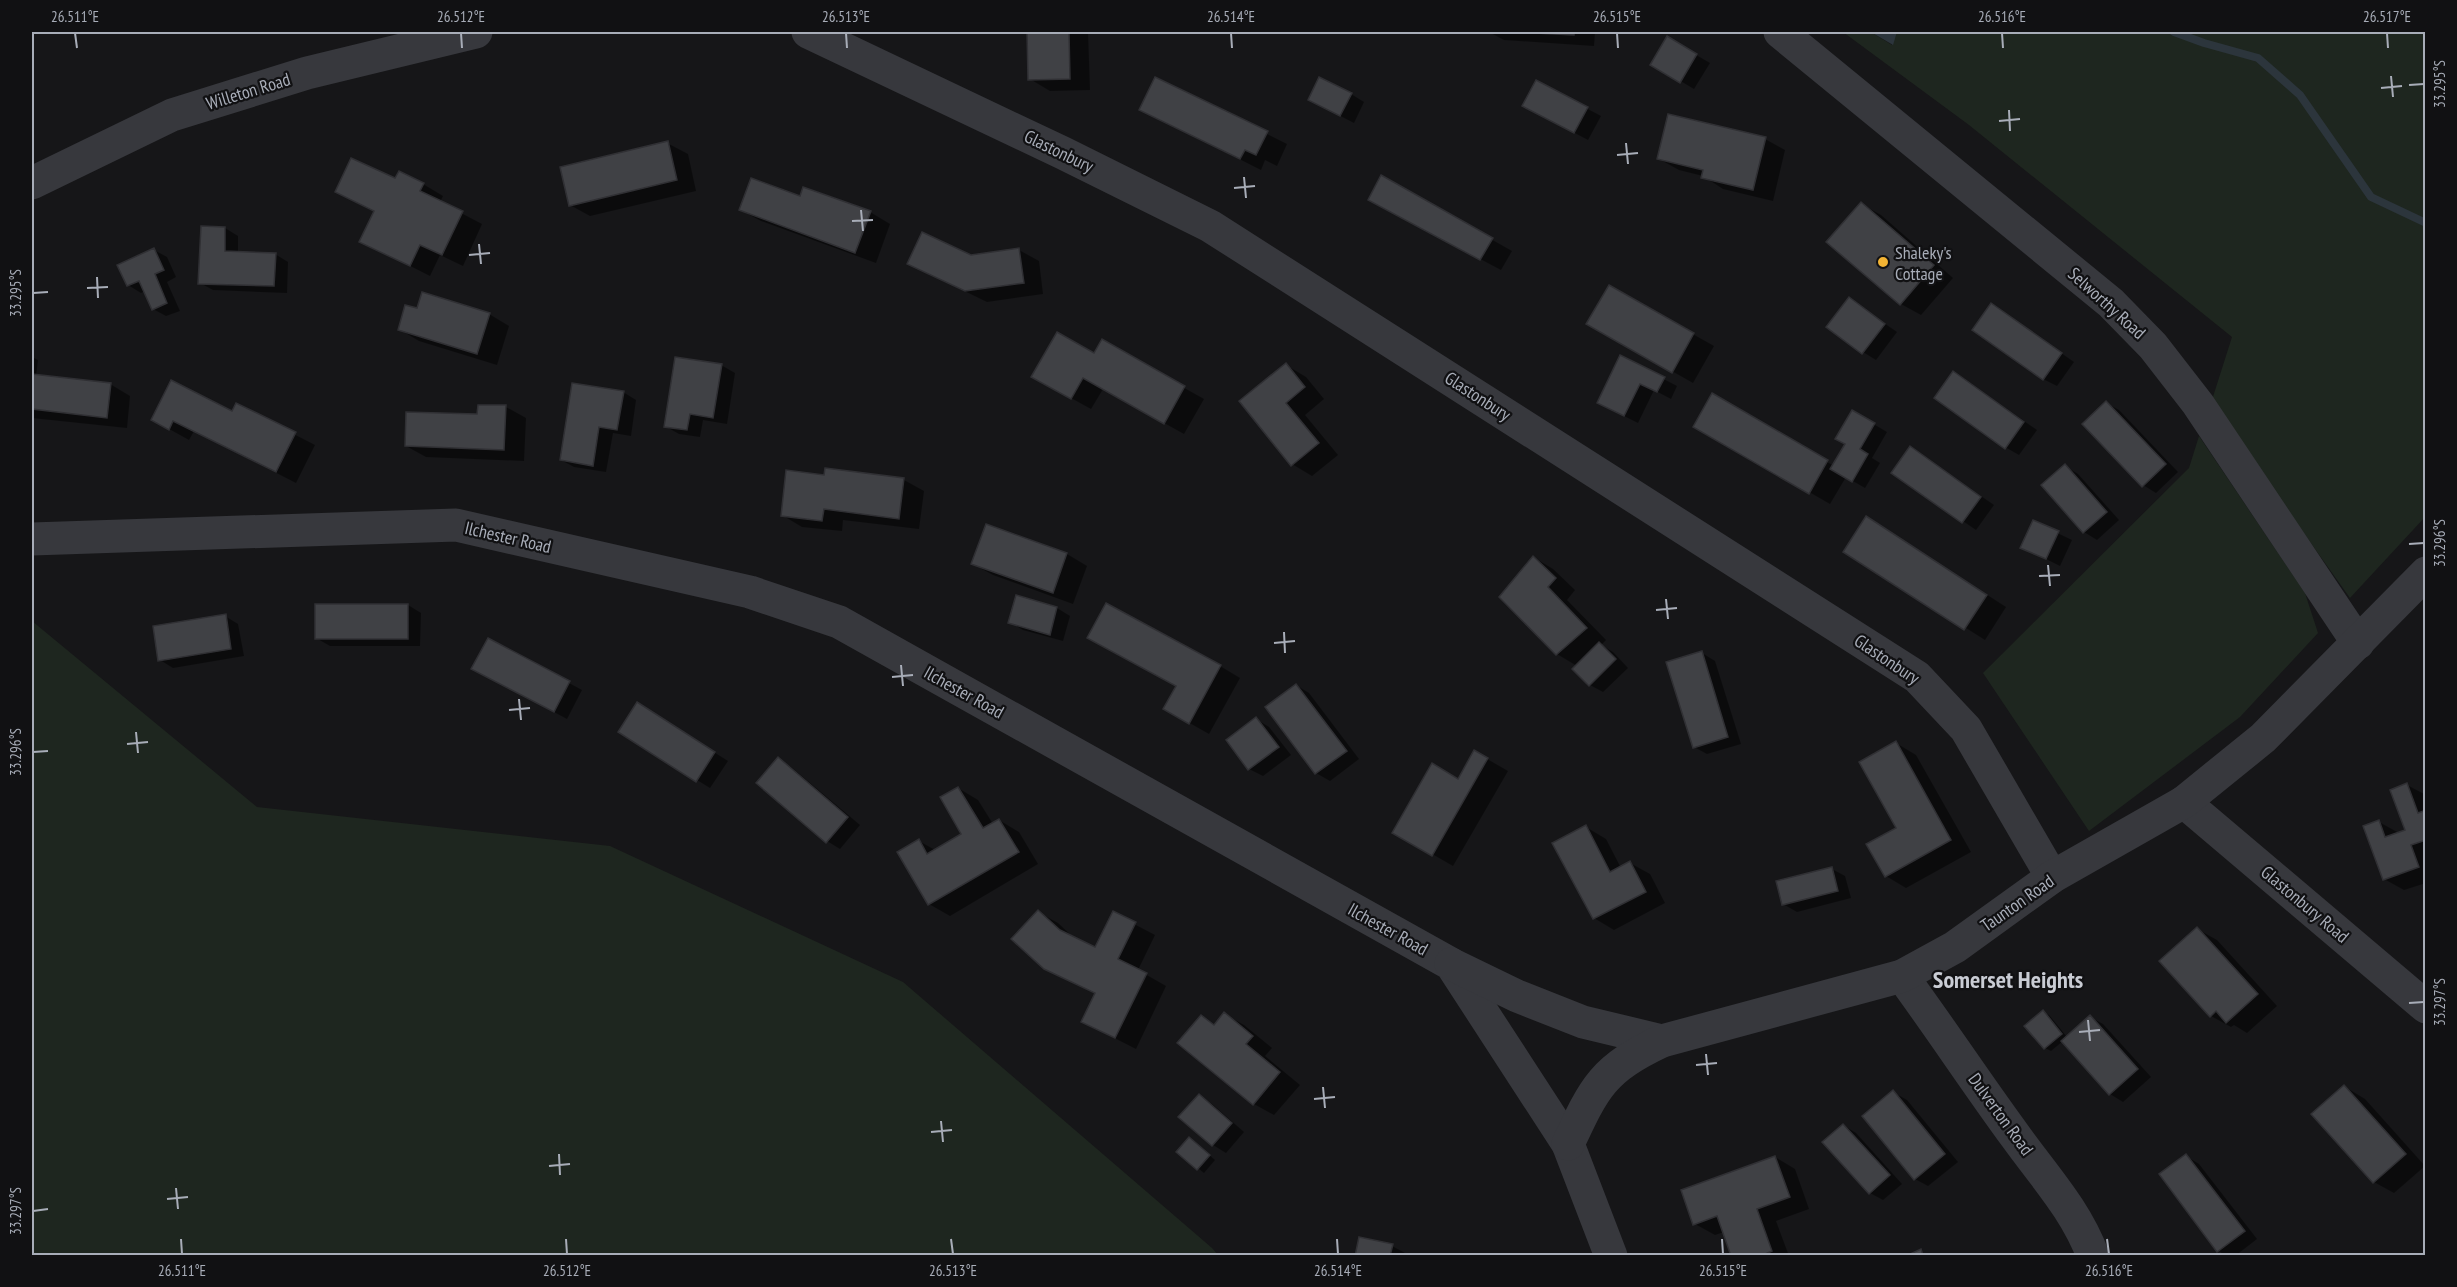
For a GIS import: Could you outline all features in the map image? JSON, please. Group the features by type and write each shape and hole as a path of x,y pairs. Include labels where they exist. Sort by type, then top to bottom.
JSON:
{"street":[{"name":"Willeton Road","path":"32,183 172,115 307,73 476,32"},
{"name":"Glastonbury","path":"808,32 1063,153 1210,226 1917,676 1966,729 2052,877"},
{"name":"Selworthy Road","path":"1780,32 2111,303 2153,346 2198,404 2358,644"},
{"name":"Ilchester Road","path":"32,539 456,525 750,592 839,622 1451,964 1568,1144 1611,1256"},
{"name":"Taunton Road","path":"1568,1144 1596,1089 1613,1069 1636,1053 1662,1041 1902,976 1955,947 2052,877 2184,802 2263,738 2426,573"},
{"name":"Glastonbury Road","path":"2184,802 2426,1007"},
{"path":"1451,964 1517,996 1583,1022 1662,1041"},
{"name":"Dulverton Road","path":"1902,976 2017,1138 2053,1183 2084,1231 2093,1256"}],"shaded area":[{"path":"1843,32 1871,32 1892,45 1897,32 2425,32 2425,517 2350,598 2211,403 2232,337 1969,125"},
{"path":"1871,32 1897,32 1893,45"},
{"path":"2199,436 2305,593 2318,633 2240,717 2089,831 1983,673 2189,468"},
{"path":"32,621 257,807 610,846 903,982 1218,1255 32,1255"}],"building":[{"path":"1027,32 1069,32 1070,79 1028,80"},
{"path":"1514,32 1574,32 1574,35"},
{"path":"1667,36 1697,54 1680,83 1650,65"},
{"path":"1155,77 1268,131 1256,155 1245,150 1240,159 1139,110"},
{"path":"1319,77 1352,93 1340,116 1308,100"},
{"path":"1536,80 1588,107 1574,133 1522,106"},
{"path":"1668,114 1766,137 1753,190 1701,178 1703,170 1657,159"},
{"path":"668,141 677,180 569,206 560,167"},
{"path":"351,158 395,178 399,171 424,183 420,191 463,211 442,255 420,245 410,266 359,242 374,211 335,192"},
{"path":"1381,175 1493,238 1480,260 1368,200"},
{"path":"751,178 800,196 803,187 871,211 855,253 739,210"},
{"path":"1861,202 1934,265 1900,305 1826,242"},
{"path":"201,226 225,227 225,251 276,253 274,286 198,284"},
{"path":"922,232 971,255 1019,248 1024,283 965,291 907,264"},
{"path":"154,248 164,270 155,274 167,303 152,310 139,281 127,286 117,265"},
{"path":"1609,285 1694,333 1672,373 1586,324"},
{"path":"422,292 490,313 477,354 398,330 405,305 417,308"},
{"path":"1849,297 1885,324 1862,354 1826,327"},
{"path":"1991,303 2062,353 2043,380 1972,330"},
{"path":"1057,332 1094,353 1102,339 1185,386 1164,424 1083,378 1071,399 1031,377"},
{"path":"1620,355 1665,377 1657,392 1640,384 1624,416 1597,403"},
{"path":"675,357 722,364 713,418 690,414 687,430 664,427"},
{"path":"1286,363 1305,387 1286,403 1319,443 1291,466 1239,401"},
{"path":"1953,371 2024,422 2005,449 1934,398"},
{"path":"32,374 111,383 107,418 32,409"},
{"path":"171,380 232,411 236,403 296,432 276,472 173,421 169,430 151,420"},
{"path":"572,383 624,391 617,430 599,427 593,466 560,460"},
{"path":"1712,393 1828,460 1809,494 1693,427"},
{"path":"2106,401 2166,464 2142,487 2082,424"},
{"path":"478,405 506,405 504,450 405,446 406,412 477,414"},
{"path":"1852,410 1875,423 1860,449 1868,454 1852,482 1830,469 1845,444 1835,439"},
{"path":"1910,446 1981,497 1962,523 1891,473"},
{"path":"2065,464 2107,512 2083,533 2041,485"},
{"path":"825,468 904,478 899,519 824,509 822,521 781,516 786,470 824,475"},
{"path":"1866,516 1987,595 1964,630 1843,552"},
{"path":"2033,520 2059,531 2046,559 2020,548"},
{"path":"986,524 1067,553 1053,593 971,564"},
{"path":"1533,556 1556,578 1548,587 1587,628 1556,655 1499,597"},
{"path":"1016,595 1057,607 1050,635 1008,623"},
{"path":"1106,603 1221,665 1189,724 1163,709 1176,686 1087,638"},
{"path":"315,604 408,604 408,639 315,639"},
{"path":"226,614 231,649 158,661 153,626"},
{"path":"488,638 570,681 554,712 471,669"},
{"path":"1599,642 1616,659 1589,686 1572,669"},
{"path":"1702,651 1728,737 1693,748 1666,662"},
{"path":"1296,684 1347,751 1315,774 1265,707"},
{"path":"637,702 715,752 696,782 618,732"},
{"path":"1256,717 1279,747 1248,770 1226,740"},
{"path":"1896,741 1951,840 1885,877 1866,844 1896,828 1859,762"},
{"path":"1474,750 1488,758 1432,856 1392,833 1432,763 1458,779"},
{"path":"778,757 848,817 826,843 756,783"},
{"path":"2407,783 2418,813 2426,810 2426,840 2411,845 2419,867 2383,880 2363,826 2379,820 2385,837 2405,830 2390,790"},
{"path":"958,787 983,828 999,819 1019,852 928,905 897,852 919,839 927,854 961,834 940,797"},
{"path":"1586,825 1610,872 1630,861 1646,892 1593,919 1552,843"},
{"path":"1832,867 1838,891 1782,905 1776,881"},
{"path":"1038,910 1060,930 1095,947 1113,911 1136,922 1118,959 1147,973 1115,1038 1081,1022 1095,993 1044,969 1011,939"},
{"path":"2197,927 2258,994 2226,1023 2216,1011 2210,1017 2159,961"},
{"path":"2043,1010 2062,1034 2044,1049 2024,1026"},
{"path":"1224,1012 1253,1036 1246,1044 1280,1072 1253,1105 1177,1043 1201,1015 1214,1025"},
{"path":"2090,1015 2138,1069 2109,1095 2061,1041"},
{"path":"2344,1085 2406,1154 2373,1183 2311,1114"},
{"path":"1893,1090 1945,1154 1914,1180 1862,1116"},
{"path":"1199,1094 1232,1123 1212,1146 1178,1117"},
{"path":"1843,1124 1890,1175 1869,1194 1822,1142"},
{"path":"1189,1137 1210,1155 1197,1170 1176,1152"},
{"path":"2186,1154 2245,1231 2217,1252 2159,1174"},
{"path":"1775,1156 1790,1197 1757,1209 1772,1251 1761,1256 1731,1256 1717,1216 1693,1225 1681,1190"},
{"path":"1359,1237 1393,1244 1390,1256 1355,1256"},
{"path":"1921,1249 1923,1256 1906,1256"}],"waterway":[{"path":"2174,32 2258,58 2300,95 2371,197 2426,223"}],"place":[{"name":"Shaleky's Cottage","path":"1883,262"}],"district":[{"name":"Somerset Heights","path":"2008,979"}]}
